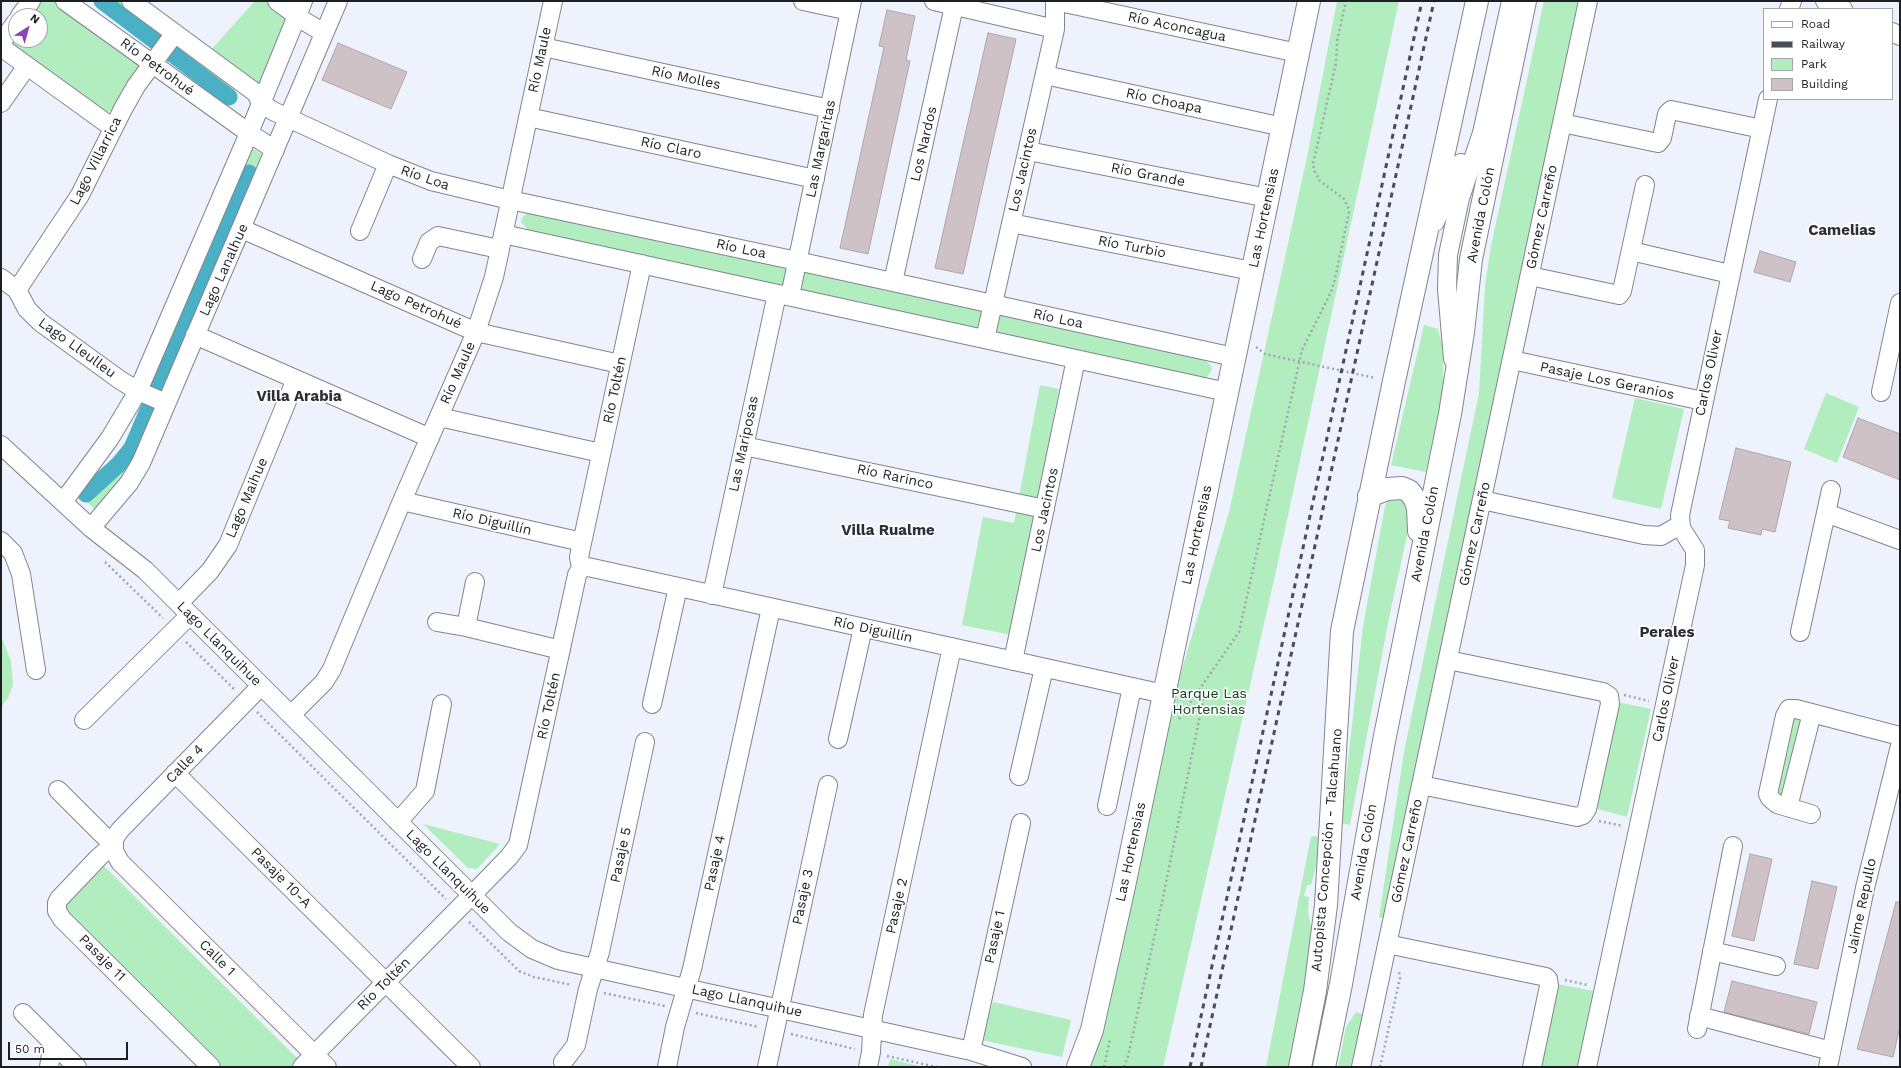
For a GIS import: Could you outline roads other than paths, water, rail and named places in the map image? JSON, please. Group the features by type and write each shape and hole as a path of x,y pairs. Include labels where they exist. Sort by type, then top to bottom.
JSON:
{"main road":[{"name":"Las Hortensias","path":"1078,1067 1092,1030 1097,1009 1309,1"},
{"path":"1369,496 1477,1"},
{"name":"Avenida Colón","path":"1324,1067 1341,984 1382,748 1450,414 1463,332 1471,259 1525,1"},
{"path":"1369,496 1387,488 1402,488 1409,491 1416,499 1418,508 1420,560"},
{"name":"Autopista Concepción - Talcahuano","path":"1300,1067 1315,991 1326,905 1342,631 1369,496"}],"street":[{"name":"Río Petrohué","path":"65,1 249,133"},
{"path":"131,1 256,93 261,103"},
{"path":"277,1 300,8"},
{"name":"Lago Lanalhue","path":"91,528 134,475 242,229 338,1"},
{"name":"Río Maule","path":"290,715 324,682 332,669 402,501 476,332 490,292 553,1"},
{"path":"803,1 851,6"},
{"path":"934,1 1055,28"},
{"name":"Río Aconcagua","path":"1055,1 1298,53"},
{"name":"Los Jacintos","path":"985,339 1055,28 1055,1"},
{"path":"1423,246 1464,156 1477,118 1501,1"},
{"path":"1450,414 1453,363 1447,289 1448,255 1460,198 1482,133 1511,1"},
{"name":"Gómez Carreño","path":"1361,1067 1588,1"},
{"path":"1826,1 1841,8"},
{"name":"Las Margaritas","path":"783,295 797,261 851,6"},
{"name":"Los Nardos","path":"893,282 954,6"},
{"path":"300,8 304,22 324,33"},
{"path":"63,502 110,438 138,391 249,133 300,8"},
{"path":"1,43 8,33"},
{"name":"Lago Villarrica","path":"18,290 80,195 113,128 136,86 175,34"},
{"name":"Río Molles","path":"543,46 830,109"},
{"path":"1,47 113,128"},
{"path":"3,97 28,66"},
{"name":"Río Choapa","path":"1045,74 1283,127"},
{"name":"Carlos Oliver","path":"1587,1067 1696,557 1693,544 1680,525 1680,515 1768,100"},
{"name":"Río Loa","path":"261,103 288,120 388,164 409,173 452,187 993,304 1236,347"},
{"path":"1562,123 1658,143 1661,141 1667,114 1671,110 1762,129"},
{"name":"Río Claro","path":"528,117 815,179"},
{"path":"249,133 275,150"},
{"name":"Río Grande","path":"1028,151 1268,198"},
{"path":"360,231 388,164"},
{"path":"1530,276 1619,295 1646,185"},
{"name":"Río Turbio","path":"1012,223 1252,271"},
{"name":"Lago Petrohué","path":"242,229 476,332 620,364"},
{"path":"422,259 429,242 438,236 501,241 642,264 1227,392"},
{"path":"1631,251 1730,274"},
{"name":"Río Toltén","path":"302,1067 514,851 521,837 577,575 581,568 579,560 582,542 642,264"},
{"name":"Lago Lleulleu","path":"1,278 18,290 27,309 40,322 138,391 166,403"},
{"name":"Las Mariposas","path":"712,594 744,446 783,295"},
{"path":"1881,392 1900,303"},
{"path":"195,335 430,438"},
{"name":"Los Jacintos","path":"1013,661 1076,359"},
{"name":"Pasaje Los Geranios","path":"1512,360 1703,401"},
{"name":"Lago Maihue","path":"84,720 175,630 184,609 228,544 296,379"},
{"path":"439,417 601,453"},
{"name":"Lago Llanquihue","path":"1,445 91,528 132,558 509,932 532,950 558,960 970,1051 1022,1067"},
{"name":"Río Rarinco","path":"744,446 1045,509"},
{"path":"1800,632 1831,490"},
{"path":"1482,500 1606,528 1654,537 1666,534 1680,525"},
{"name":"Río Diguillín","path":"402,501 582,542"},
{"path":"1826,513 1900,540"},
{"path":"1,541 13,553 21,574 36,670"},
{"name":"Río Diguillín","path":"581,568 588,567 1164,694"},
{"path":"466,627 475,582"},
{"path":"652,704 678,587"},
{"name":"Pasaje 4","path":"667,1067 771,608"},
{"path":"437,622 466,627 561,650"},
{"path":"838,738 863,628"},
{"name":"Pasaje 2","path":"870,1060 873,1015 952,648"},
{"path":"1421,785 1577,817 1583,815 1587,809 1610,704 1609,696 1604,692 1448,660"},
{"path":"1019,776 1044,668"},
{"name":"Calle 4","path":"113,845 116,834 261,686"},
{"path":"1107,806 1132,687"},
{"path":"398,822 425,791 442,704"},
{"path":"1811,814 1773,802 1768,794 1785,716 1789,709 1793,708 1900,736"},
{"path":"1788,807 1812,713"},
{"name":"Pasaje 5","path":"564,1062 576,1045 588,989 600,952 645,742"},
{"name":"Jaime Repullo","path":"1829,1059 1865,888 1899,755"},
{"name":"Pasaje 10-A","path":"176,773 471,1067"},
{"name":"Pasaje 3","path":"767,1067 828,784"},
{"path":"58,790 113,845"},
{"name":"Pasaje 1","path":"970,1051 1020,823"},
{"name":"Calle 1","path":"113,845 114,851 120,862 327,1067"},
{"name":"Pasaje 11","path":"113,845 99,857 59,899 57,911 62,919 211,1067"},
{"path":"1733,846 1698,1022 1829,1059"},
{"path":"1387,944 1542,976 1548,979 1549,986 1532,1067"},
{"path":"1712,951 1776,966"},
{"path":"23,1013 77,1067"},
{"path":"49,1067 53,1043"}],"waterway":[{"path":"102,1 155,41"},
{"path":"171,53 229,97"},
{"path":"86,494 119,464 132,448 249,173"}],"railway":[{"path":"1190,1067 1422,1"},
{"path":"1201,1067 1434,1"}],"district":[{"name":"Camelias","path":"1842,231"},
{"name":"Villa Arabia","path":"299,397"},
{"name":"Villa Rualme","path":"888,531"},
{"name":"Perales","path":"1667,633"}],"park label":[{"name":"Parque Las Hortensias","path":"1209,702"}]}
